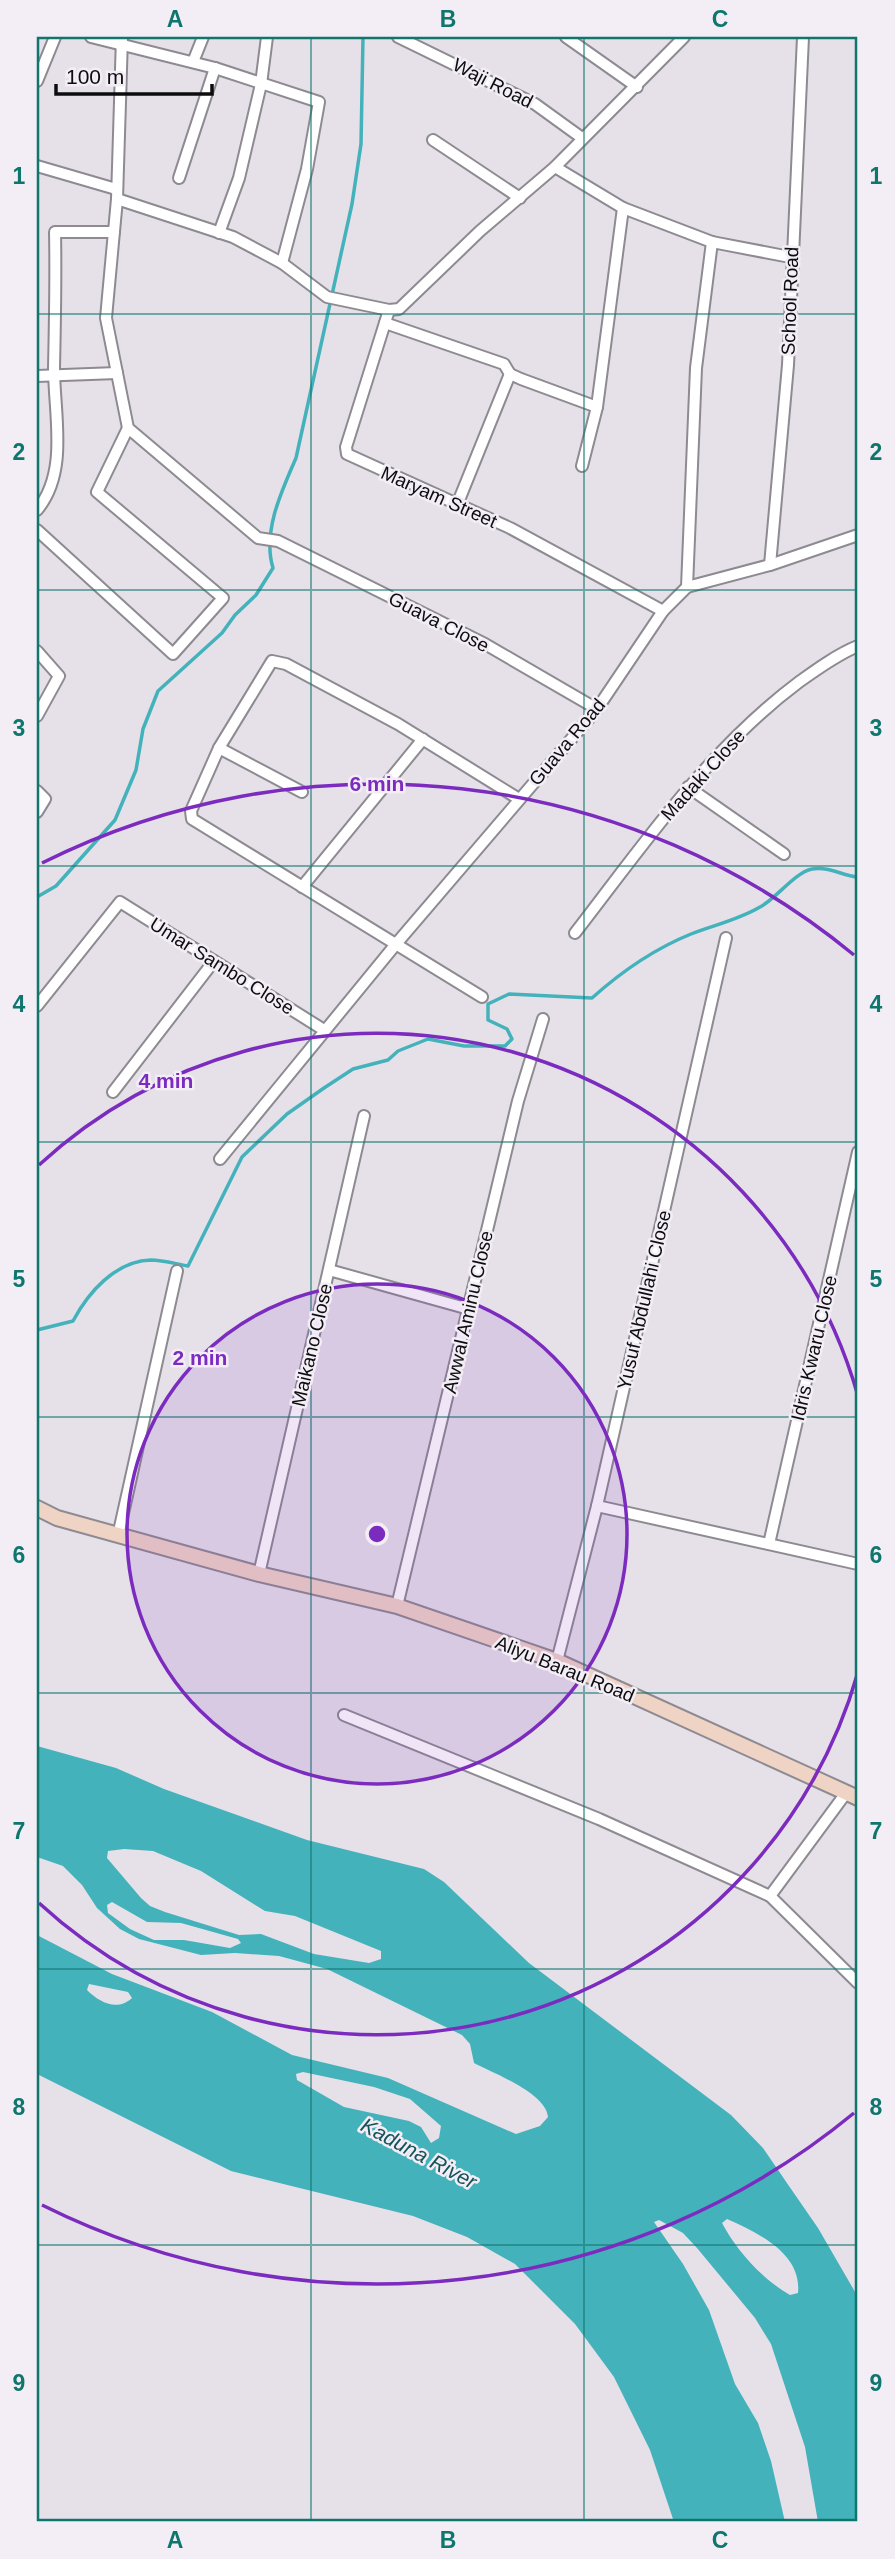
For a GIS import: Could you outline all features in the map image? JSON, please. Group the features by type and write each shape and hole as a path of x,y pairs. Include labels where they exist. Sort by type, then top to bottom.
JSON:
{"street":[{"path":"37,81 54,37"},
{"path":"91,37 122,40 319,102 307,169 282,263"},
{"path":"193,62 203,37"},
{"path":"219,233 239,178 261,84 267,37"},
{"name":"Waji Road","path":"398,37 535,104 582,138"},
{"path":"566,37 638,87"},
{"path":"37,166 219,233 282,263 331,298 388,310 399,309 555,167 582,138 638,87 684,37"},
{"name":"School Road","path":"770,565 788,365 790,257 803,37"},
{"path":"37,530 173,654 223,598 97,492 128,428 106,318 117,194 122,40"},
{"path":"179,178 215,68"},
{"path":"433,140 520,198"},
{"path":"555,167 623,208 712,242 790,257"},
{"path":"582,466 597,407 623,208"},
{"path":"37,510 45,501 54,472 58,432 54,377 55,232 114,232"},
{"path":"712,242 696,368 687,587 770,565 858,535"},
{"name":"Maryam Street","path":"388,310 346,447 347,454 510,528 663,611"},
{"path":"385,323 504,364 510,374 547,391 597,407"},
{"path":"37,376 117,373"},
{"path":"457,505 510,374"},
{"name":"Guava Close","path":"128,428 258,538 278,541 485,644 597,709"},
{"name":"Guava Road","path":"220,1159 396,944 597,709 663,611 687,587"},
{"name":"Madaki Close","path":"575,933 688,787 732,740 774,701 815,671 858,646"},
{"path":"37,651 60,676 37,716"},
{"path":"482,997 192,819 191,811 219,748 272,661 286,664 422,739 519,799"},
{"path":"302,887 422,739"},
{"path":"219,748 302,792"},
{"path":"688,787 784,854"},
{"path":"37,791 45,799 37,812"},
{"name":"Umar Sambo Close","path":"37,1006 120,902 324,1030"},
{"name":"Yusuf Abdullahi Close","path":"557,1661 597,1506 726,938"},
{"path":"113,1091 214,961"},
{"name":"Awwal Aminu Close","path":"397,1606 518,1101 544,1019"},
{"name":"Maikano Close","path":"259,1574 364,1116"},
{"name":"Idris Kwaru Close","path":"769,1544 858,1152"},
{"path":"329,1270 469,1309"},
{"path":"118,1536 177,1271"},
{"path":"597,1506 858,1564"},
{"name":"Aliyu Barau Road","path":"37,1507 57,1518 118,1536 259,1574 397,1606 557,1661 852,1796"},
{"path":"344,1715 599,1819 770,1896 858,1983"},
{"path":"770,1896 852,1796"}],"water":[{"name":"Kaduna River","path":"37,1746 116,1768 164,1789 307,1840 424,1869 444,1882 529,1963 731,2115 763,2148 818,2228 858,2297 858,2522 818,2522 805,2447 771,2344 755,2318 683,2233 659,2220 654,2222 683,2264 709,2310 735,2384 758,2423 771,2461 785,2522 674,2522 650,2450 614,2377 575,2324 515,2264 467,2237 413,2216 231,2171 37,2074 37,1935 112,1974 212,2012 292,2055 388,2078 516,2134 540,2126 548,2117 545,2108 529,2092 474,2063 470,2044 462,2035 327,1969 279,1956 235,1953 201,1955 139,1939 120,1929 97,1908 82,1885 63,1866 37,1857","holes":["108,1851 153,1851 201,1871 265,1911 295,1916 381,1951 381,1959 369,1963 314,1954 261,1934 239,1935 165,1912 150,1906 141,1898 107,1858","112,1902 147,1922 181,1923 238,1939 241,1943 230,1948 184,1940 154,1940 130,1929 108,1913 107,1905","89,1984 128,1992 132,1998 120,2004 108,2004 87,1990","303,2072 374,2087 410,2099 441,2126 439,2138 431,2143 421,2127 409,2121 344,2107 297,2080 296,2074","727,2219 776,2246 793,2267 798,2293 790,2295 770,2281 751,2264 722,2223"]}],"waterway":[{"path":"37,897 56,886 115,820 136,770 143,729 158,691 222,633 235,615 256,595 273,568 270,540 275,512 296,458 352,204 361,144 363,37"},
{"path":"37,1330 73,1321 86,1300 104,1280 126,1266 151,1260 188,1266 242,1157 287,1114 353,1069 388,1060 398,1051 428,1039 464,1046 505,1046 512,1039 507,1029 488,1020 488,1004 509,994 592,998 626,970 677,940 752,912 805,871 825,869 858,877"}]}
